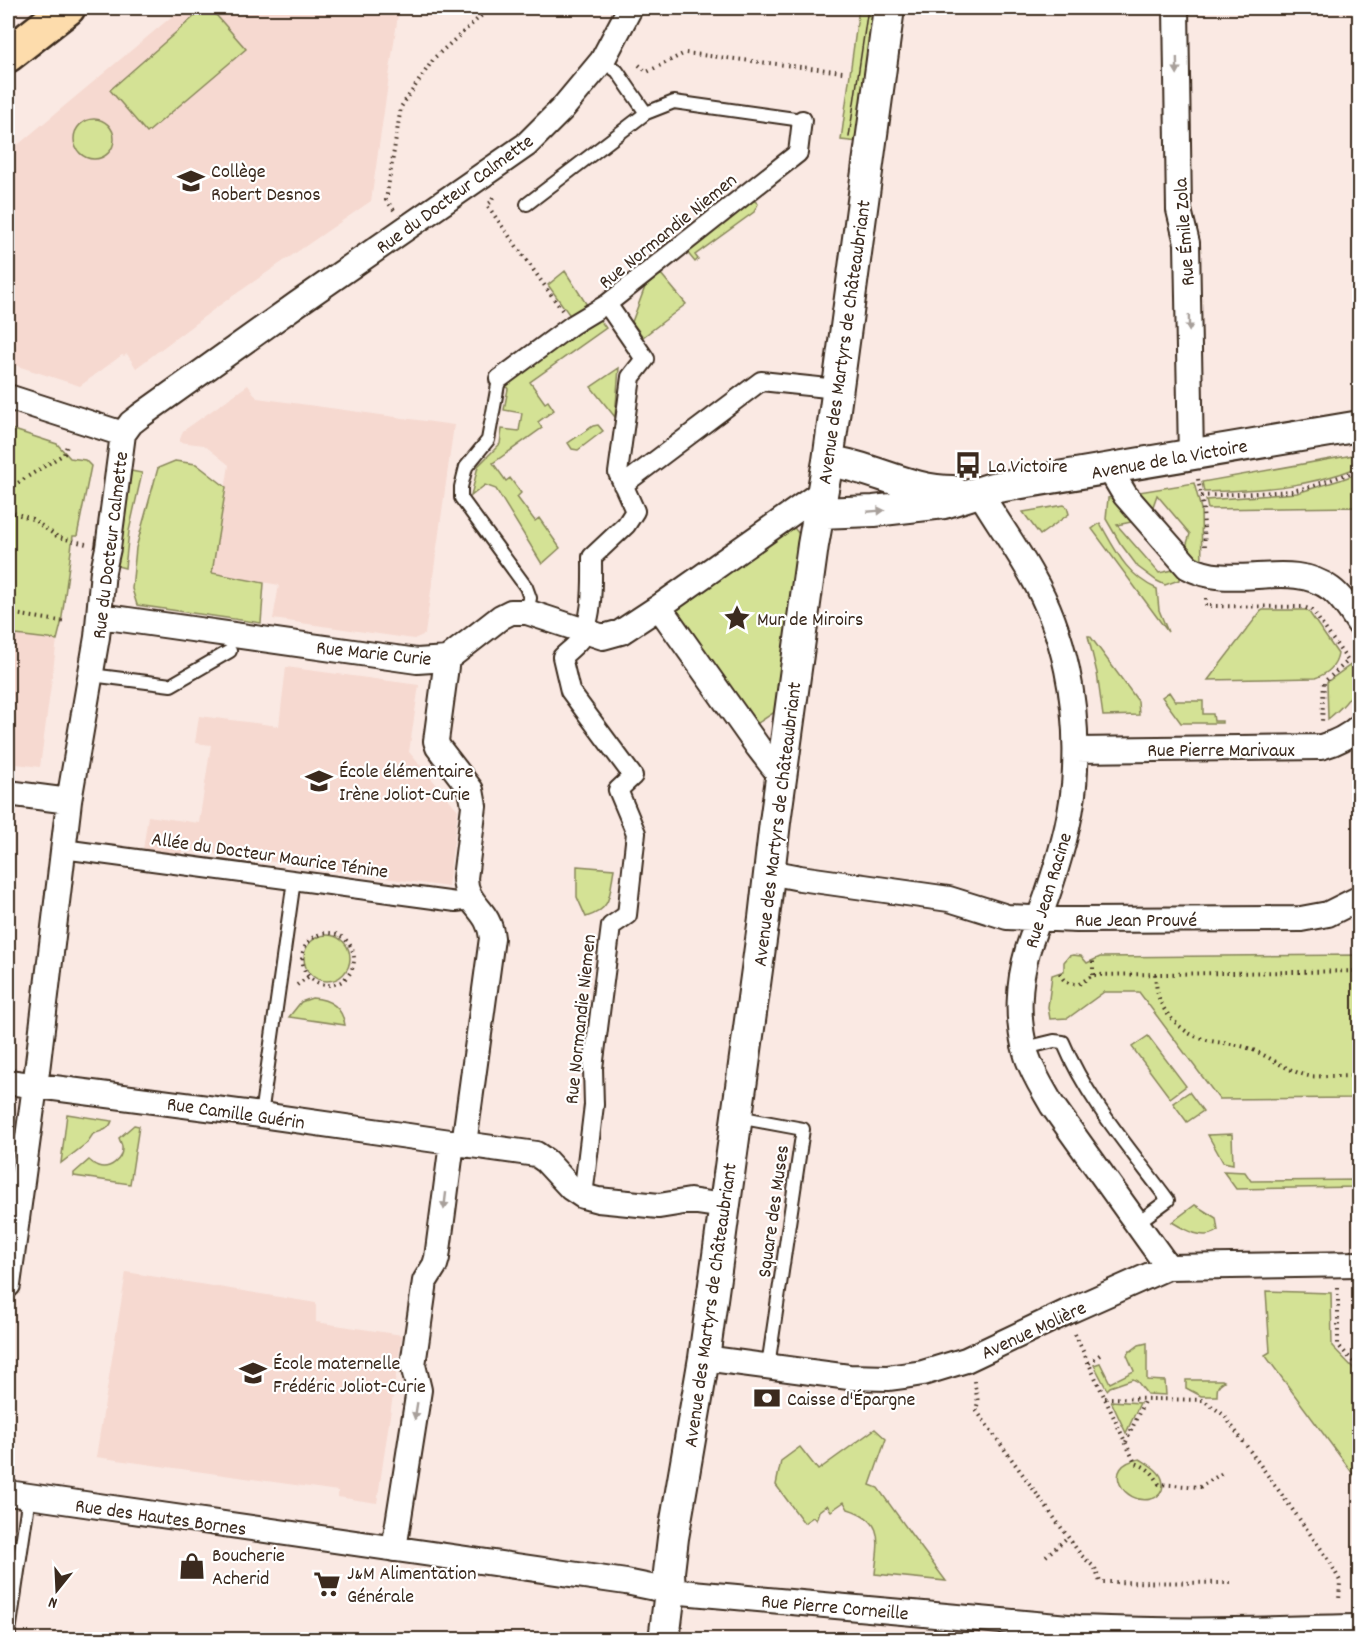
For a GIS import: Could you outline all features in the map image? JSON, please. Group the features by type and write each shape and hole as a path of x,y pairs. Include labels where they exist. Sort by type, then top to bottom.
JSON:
{"main road":[{"path":"8,35 36,8"},
{"path":"8,55 68,8"}],"street":[{"name":"Rue du Docteur Calmette","path":"8,1285 35,1086 69,801 100,616 103,571 123,434 131,423 202,371 526,145 562,109 602,61 630,8"},
{"name":"Avenue des Martyrs de Châteaubriant","path":"664,1640 673,1538 704,1358 889,8"},
{"name":"Rue Émile Zola","path":"1176,8 1179,210 1187,243 1194,467"},
{"name":"Rue Normandie Niemen","path":"583,1196 594,1105 593,1068 611,926 627,915 636,833 618,790 633,776 570,691 562,657 584,632 591,607 592,556 626,525 635,511 618,473 631,377 645,359 607,304 798,153 802,120"},
{"path":"499,379 573,325 607,304"},
{"path":"623,485 761,381 837,389"},
{"path":"8,397 123,434"},
{"name":"Avenue de la Victoire","path":"820,502 874,511 944,503 979,491 1109,468 1194,467 1359,426"},
{"name":"Avenue de la Victoire","path":"828,461 859,468 910,485 944,491 979,491"},
{"path":"1109,468 1125,495 1188,567 1206,575 1219,577 1291,576 1317,581 1329,587 1340,597 1359,625"},
{"name":"Rue Jean Racine","path":"979,491 1033,577 1051,615 1068,673 1075,724 1074,788 1069,821 1051,886 1028,950 1020,996 1020,1026 1025,1048 1038,1081 1052,1105 1168,1267"},
{"path":"527,612 603,637 615,634 820,502"},
{"path":"660,607 782,778"},
{"name":"Rue Marie Curie","path":"100,616 417,661 447,659 506,614 517,611 527,612"},
{"path":"394,1549 419,1390 413,1365 423,1291 425,1281 437,1258 492,938 486,916 466,891 465,878 474,806 473,797 471,790 438,747 436,741 447,659"},
{"name":"Rue Pierre Marivaux","path":"1076,750 1321,747 1345,738 1359,726"},
{"path":"8,793 69,801"},
{"name":"Allée du Docteur Maurice Ténine","path":"63,849 456,902 471,900"},
{"name":"Rue Jean Prouvé","path":"769,872 949,899 1007,917 1077,920 1301,919 1328,915 1359,898"},
{"name":"Rue Camille Guérin","path":"8,1082 536,1154 546,1161 571,1188 583,1196"},
{"path":"583,1196 598,1200 659,1206 690,1201 724,1206"},
{"name":"Avenue Molière","path":"704,1358 862,1378 903,1376 945,1368 966,1360 1168,1267 1359,1264"},
{"name":"Rue des Hautes Bornes","path":"18,1495 626,1582 670,1591"},
{"name":"Rue Pierre Corneille","path":"670,1591 1079,1628 1236,1630 1359,1627"}],"lane":[{"path":"602,61 617,71 646,113"},
{"path":"527,204 646,113 674,102 802,120"},
{"path":"499,379 488,440 466,467 461,498 526,587 530,598 527,612"},
{"path":"91,675 171,685 230,651"},
{"path":"261,1115 294,880"},
{"path":"1025,1048 1054,1041 1063,1042 1089,1092 1168,1200 1137,1222"},
{"name":"Square des Muses","path":"737,1117 803,1129 768,1366"},
{"path":"8,1640 18,1495"}],"path":[{"path":"398,216 386,200 401,107 435,57 490,8"},
{"path":"639,65 647,72 686,53 843,72"},
{"path":"491,202 487,206 573,325"},
{"path":"8,489 64,454 68,443"},
{"path":"1194,467 1203,507 1206,606 1307,607 1312,610 1348,661 1324,682 1321,747"},
{"path":"1201,496 1292,491 1309,488 1359,470"},
{"path":"8,511 32,519 58,537 79,543"},
{"path":"8,613 66,622"},
{"path":"321,933 339,935 346,940 354,955 350,973 336,983 320,984 306,974 303,967 303,950 313,937 321,933"},
{"path":"1093,960 1093,975"},
{"path":"1060,973 1064,980 1079,984 1093,975 1359,971"},
{"path":"1155,974 1157,995 1165,1011 1184,1029 1199,1039 1244,1047 1309,1076 1359,1074"},
{"path":"1338,1287 1338,1345 1359,1369"},
{"path":"1075,1333 1135,1463 1155,1474 1159,1484 1200,1487 1224,1472"},
{"path":"1089,1363 1101,1354"},
{"path":"973,1379 978,1402 976,1410 1081,1555 1095,1568 1100,1582 1234,1583"},
{"path":"1105,1398 1203,1400 1224,1415 1329,1560 1340,1581 1339,1602"},
{"path":"1126,1443 1145,1399"},
{"path":"1046,1556 1068,1537"}],"shaded area":[{"name":"Collège Robert Desnos","path":"182,8 399,8 371,201 217,307 136,368 127,354 122,355 80,386 8,363 8,153"},
{"path":"248,385 257,398 454,425 425,634 414,639 273,619 279,585 212,573 229,465 204,445 179,442 183,431"},
{"path":"8,634 57,640 40,767 8,763"},
{"name":"École élémentaire Irène Joliot-Curie","path":"286,667 419,685 409,752 458,810 448,887 182,849 181,857 143,850 148,816 199,823 211,745 195,743 199,716 279,726"},
{"name":"École maternelle Frédéric Joliot-Curie","path":"126,1272 316,1303 316,1322 402,1335 377,1503 338,1497 338,1491 96,1457"}],"green space":[{"path":"204,8 210,8 246,49 147,133 110,90"},
{"path":"859,8 878,8 859,142 841,140"},
{"path":"94,119 108,125 114,139 108,153 94,159 80,153 74,139 80,125"},
{"path":"755,201 758,204 754,212 695,255 698,259 695,262 686,251 747,202"},
{"path":"565,271 587,305 571,317 548,285"},
{"path":"661,274 686,304 643,337 632,322 645,287"},
{"path":"597,316 606,328 530,382 545,403 548,401 554,410 538,422 542,428 493,463 506,481 510,478 521,493 517,497 535,521 539,518 560,548 542,564 496,489 485,485 471,496 478,466 500,444 502,429 519,431 522,413 504,410 508,389 504,383"},
{"path":"619,368 615,417 591,387"},
{"path":"598,425 603,431 578,450 572,449 568,443"},
{"path":"8,428 57,444 70,458 85,460 91,466 77,536 73,536 57,640 8,634"},
{"path":"1359,454 1359,467 1302,484 1264,489 1204,492 1202,482"},
{"path":"175,461 196,464 226,487 212,573 264,583 261,623 137,605 132,589 136,548 158,468"},
{"path":"131,471 142,473 129,531 125,568 117,566"},
{"path":"1359,473 1359,513 1355,507 1208,509 1206,500 1297,493"},
{"path":"1194,483 1201,509 1202,566 1184,553 1190,534 1157,495 1150,515 1133,493"},
{"path":"1118,496 1136,521 1117,525 1159,573 1177,569 1179,580 1165,585 1157,581 1138,567 1120,543 1106,519 1108,498"},
{"path":"1064,505 1069,514 1040,535 1023,512"},
{"path":"1100,523 1123,561 1137,577 1157,589 1159,610 1168,632 1092,529"},
{"path":"791,524 799,534 776,711 755,725 672,606"},
{"path":"1263,610 1306,610 1309,612 1338,654 1333,666 1315,678 1208,680"},
{"path":"1088,636 1138,701 1139,715 1103,716 1097,673"},
{"path":"1359,659 1359,684 1345,703 1328,719 1327,682"},
{"path":"1169,692 1175,701 1203,701 1203,714 1213,714 1214,721 1222,721 1222,723 1181,723 1162,697"},
{"path":"577,866 614,869 610,893 605,905 595,914 586,917 577,897"},
{"path":"332,935 344,941 349,949 349,967 344,975 336,980 322,981 310,975 305,967 304,953 310,941 318,936"},
{"path":"1073,955 1081,956 1087,963 1100,957 1359,955 1359,1098 1219,1099 1139,992 1104,992 1068,1018 1050,1019 1048,1007 1052,975 1064,971 1064,962"},
{"path":"312,998 334,1005 341,1013 345,1025 289,1017 301,1002"},
{"path":"1148,1036 1186,1086 1170,1098 1132,1047"},
{"path":"1189,1092 1203,1111 1187,1122 1173,1103"},
{"path":"67,1114 112,1121 107,1128 93,1134 87,1143 61,1163"},
{"path":"134,1125 139,1126 130,1184 74,1176 74,1173 89,1160 95,1165 107,1167 118,1160 122,1152 119,1138"},
{"path":"1232,1134 1233,1164 1223,1162 1208,1135"},
{"path":"1223,1171 1245,1172 1251,1181 1359,1180 1359,1187 1236,1189"},
{"path":"1195,1205 1216,1218 1218,1231 1201,1235 1172,1222"},
{"path":"1266,1291 1331,1293 1332,1346 1359,1374 1359,1482 1265,1355 1270,1352"},
{"path":"1147,1343 1147,1380 1165,1381 1166,1395 1147,1394 1133,1379 1107,1390 1094,1365 1100,1363 1110,1383 1134,1371 1127,1355 1139,1345"},
{"path":"1186,1380 1224,1381 1218,1387 1217,1396 1201,1396 1186,1388"},
{"path":"1111,1401 1140,1403 1126,1433"},
{"path":"875,1429 886,1439 870,1485 878,1488 946,1581 875,1574 878,1542 874,1526 869,1520 848,1509 844,1502 831,1511 827,1505 819,1511 816,1520 813,1517 804,1523 776,1485 781,1461 800,1447 818,1470"},
{"path":"1140,1459 1157,1471 1162,1479 1161,1492 1153,1499 1141,1500 1132,1497 1120,1484 1118,1476 1121,1469 1128,1463"}],"tram line":[{"path":"849,137 868,8"}],"place":[{"name":"Collège Robert Desnos","path":"191,181"},
{"name":"La Victoire","path":"968,465"},
{"name":"Mur de Miroirs","path":"737,618"},
{"name":"École élémentaire Irène Joliot-Curie","path":"319,781"},
{"name":"École maternelle Frédéric Joliot-Curie","path":"253,1373"},
{"name":"Caisse d'Épargne","path":"767,1398"},
{"name":"Boucherie Acherid","path":"192,1566"},
{"name":"J&M Alimentation Générale","path":"327,1584"}]}
